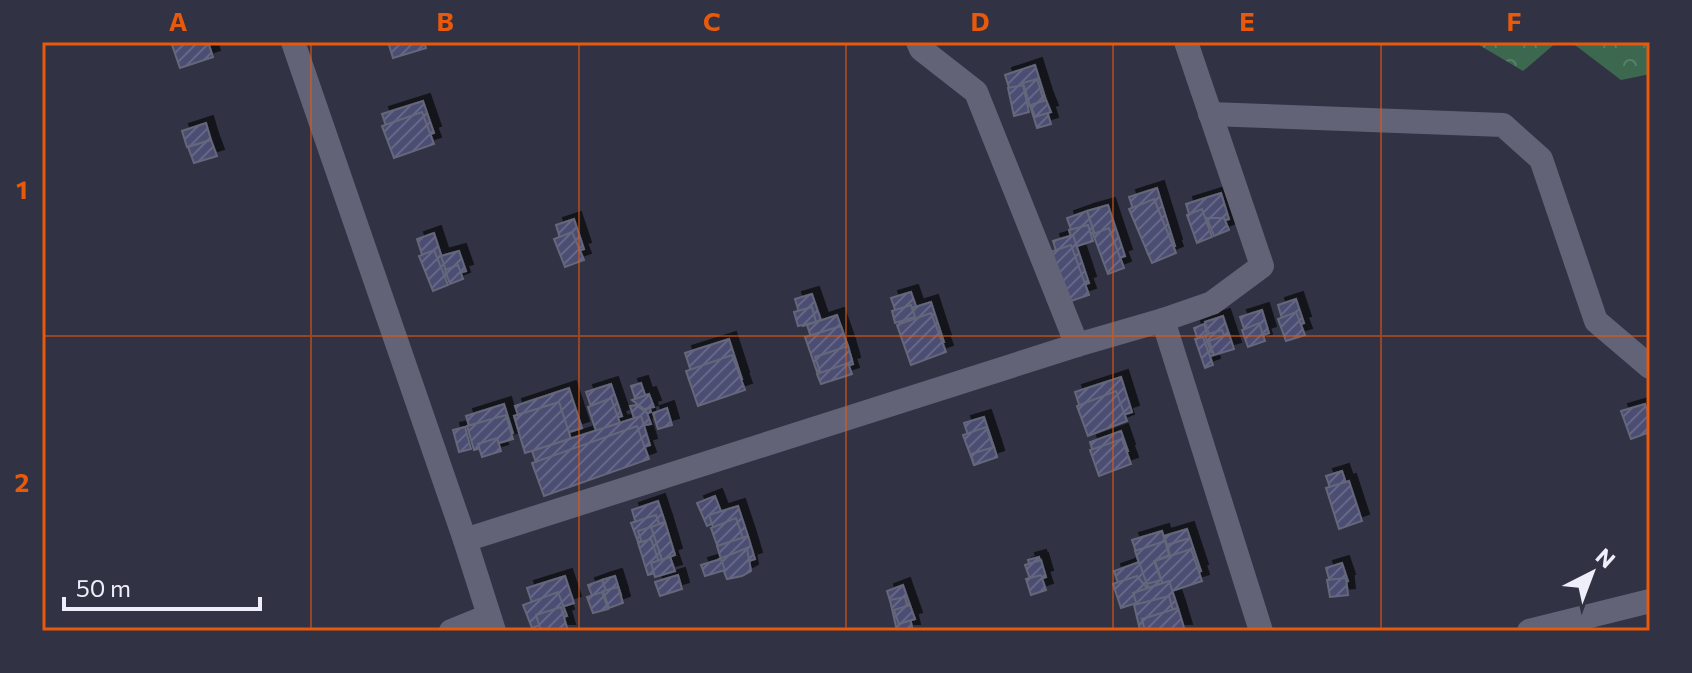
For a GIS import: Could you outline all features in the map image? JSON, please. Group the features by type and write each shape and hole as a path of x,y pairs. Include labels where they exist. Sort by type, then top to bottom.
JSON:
{"street":[{"path":"293,42 491,623 451,631"},
{"path":"918,42 921,49 976,92 1077,345"},
{"path":"465,540 1212,303 1262,266 1186,42"},
{"path":"1210,114 1503,125 1541,159 1596,321 1650,367"},
{"path":"1163,320 1261,631"},
{"path":"1529,631 1650,601"}],"green space":[{"path":"1474,42 1557,42 1523,71"},
{"path":"1571,42 1650,42 1650,74 1621,80"}],"building":[{"path":"171,42 208,42 213,57 180,68"},
{"path":"388,42 424,42 426,48 393,58"},
{"path":"1035,65 1046,100 1016,110 1005,75"},
{"path":"1037,79 1051,124 1037,128 1023,83"},
{"path":"1023,85 1029,112 1014,116 1008,88"},
{"path":"1046,100 1051,112 1035,117 1031,105"},
{"path":"423,101 434,133 393,147 382,114"},
{"path":"422,112 434,144 394,158 382,126"},
{"path":"206,123 211,140 187,147 182,131"},
{"path":"211,140 217,156 194,163 188,147"},
{"path":"1157,188 1175,246 1148,254 1129,197"},
{"path":"1221,193 1229,219 1194,230 1186,204"},
{"path":"1154,199 1176,253 1152,263 1129,209"},
{"path":"1108,205 1125,256 1104,263 1087,211"},
{"path":"1202,209 1212,237 1197,243 1187,215"},
{"path":"1087,211 1094,232 1074,238 1067,218"},
{"path":"1207,218 1224,218 1229,230 1214,236"},
{"path":"574,219 584,249 565,255 556,225"},
{"path":"1088,225 1093,241 1074,247 1069,230"},
{"path":"1109,228 1124,268 1108,274 1093,234"},
{"path":"572,232 584,260 565,267 554,239"},
{"path":"434,233 448,276 431,282 417,239"},
{"path":"1073,235 1089,283 1068,290 1053,241"},
{"path":"1071,245 1089,295 1068,302 1050,252"},
{"path":"434,250 448,285 433,291 419,256"},
{"path":"459,251 466,271 448,276 441,256"},
{"path":"458,265 463,279 450,284 445,270"},
{"path":"911,292 917,309 897,315 891,298"},
{"path":"812,294 821,320 803,326 795,299"},
{"path":"1296,299 1304,323 1285,329 1278,305"},
{"path":"931,302 944,342 909,353 896,313"},
{"path":"911,305 915,317 895,323 892,311"},
{"path":"812,307 816,322 798,326 794,312"},
{"path":"1262,310 1269,333 1248,340 1240,317"},
{"path":"1296,312 1305,335 1286,341 1278,319"},
{"path":"931,313 946,352 911,365 897,325"},
{"path":"837,315 848,346 817,356 807,325"},
{"path":"1223,316 1229,334 1211,340 1205,322"},
{"path":"1259,323 1265,341 1248,347 1242,330"},
{"path":"1204,324 1214,355 1204,358 1194,328"},
{"path":"841,326 852,360 817,372 805,337"},
{"path":"1222,330 1228,346 1211,352 1205,335"},
{"path":"1229,334 1234,349 1214,355 1209,341"},
{"path":"1203,337 1213,365 1205,368 1195,339"},
{"path":"729,339 742,379 698,393 685,353"},
{"path":"848,346 853,364 821,374 815,357"},
{"path":"732,355 745,390 698,406 686,371"},
{"path":"848,363 852,374 821,384 817,374"},
{"path":"1121,377 1132,412 1086,427 1075,392"},
{"path":"641,383 651,412 641,416 631,386"},
{"path":"611,384 622,416 597,424 586,392"},
{"path":"569,388 582,428 528,445 515,406"},
{"path":"1116,391 1127,421 1088,436 1077,406"},
{"path":"649,394 654,407 644,409 632,400"},
{"path":"611,398 621,426 597,434 588,407"},
{"path":"559,402 571,439 525,453 514,416"},
{"path":"504,404 513,433 475,445 466,416"},
{"path":"1645,404 1650,432 1631,439 1621,411"},
{"path":"636,405 647,413 651,424 636,424 630,406"},
{"path":"667,408 672,425 658,429 653,413"},
{"path":"506,415 513,439 474,450 467,426"},
{"path":"641,416 650,445 542,480 532,451"},
{"path":"984,417 994,447 974,453 964,423"},
{"path":"637,426 649,459 544,496 532,463"},
{"path":"465,427 471,449 459,452 453,430"},
{"path":"986,427 997,457 974,465 963,435"},
{"path":"1121,431 1128,451 1096,461 1090,442"},
{"path":"497,438 501,451 482,457 478,444"},
{"path":"1122,439 1131,464 1099,476 1090,450"},
{"path":"994,447 997,457 974,465 971,454"},
{"path":"1342,471 1356,512 1340,517 1326,476"},
{"path":"1349,481 1362,521 1339,529 1326,488"},
{"path":"715,496 724,519 707,526 697,503"},
{"path":"658,501 665,522 638,531 632,510"},
{"path":"738,506 748,536 719,545 709,515"},
{"path":"656,515 673,566 663,569 652,537 638,542 631,523"},
{"path":"736,518 746,547 721,556 711,528"},
{"path":"665,522 675,555 662,560 651,527"},
{"path":"651,527 662,560 649,564 638,531"},
{"path":"1187,529 1190,538 1167,545 1164,536"},
{"path":"1162,531 1177,579 1148,588 1132,540"},
{"path":"748,536 755,559 724,569 717,546"},
{"path":"1190,538 1201,571 1177,579 1167,545"},
{"path":"651,539 662,571 648,575 638,543"},
{"path":"1165,541 1169,555 1154,561 1161,580 1146,584 1135,551"},
{"path":"747,548 751,571 727,579 719,559"},
{"path":"1191,549 1202,581 1166,593 1155,561"},
{"path":"670,557 675,571 655,577 651,563"},
{"path":"1039,557 1043,572 1032,575 1028,560"},
{"path":"721,559 725,570 705,576 701,565"},
{"path":"1041,560 1046,577 1031,582 1025,565"},
{"path":"1139,562 1148,587 1122,595 1114,571"},
{"path":"1342,563 1348,581 1331,586 1326,568"},
{"path":"678,575 682,589 660,596 655,582"},
{"path":"1041,575 1046,590 1031,595 1026,579"},
{"path":"565,576 574,603 536,615 527,588"},
{"path":"615,576 621,595 609,599 602,580"},
{"path":"1137,576 1152,598 1121,608 1113,584"},
{"path":"1346,578 1348,595 1330,597 1327,580"},
{"path":"602,580 609,599 595,603 588,585"},
{"path":"1169,581 1178,608 1142,619 1133,593"},
{"path":"903,585 910,605 893,610 887,591"},
{"path":"618,587 623,603 609,608 603,591"},
{"path":"558,592 567,616 532,628 523,605"},
{"path":"602,592 608,609 593,613 587,597"},
{"path":"1169,596 1176,621 1140,630 1134,605"},
{"path":"905,597 913,631 897,631 890,600"},
{"path":"910,605 915,619 899,624 894,610"},
{"path":"561,607 568,631 541,631 536,615"},
{"path":"1178,608 1185,631 1145,631 1142,619"}]}
